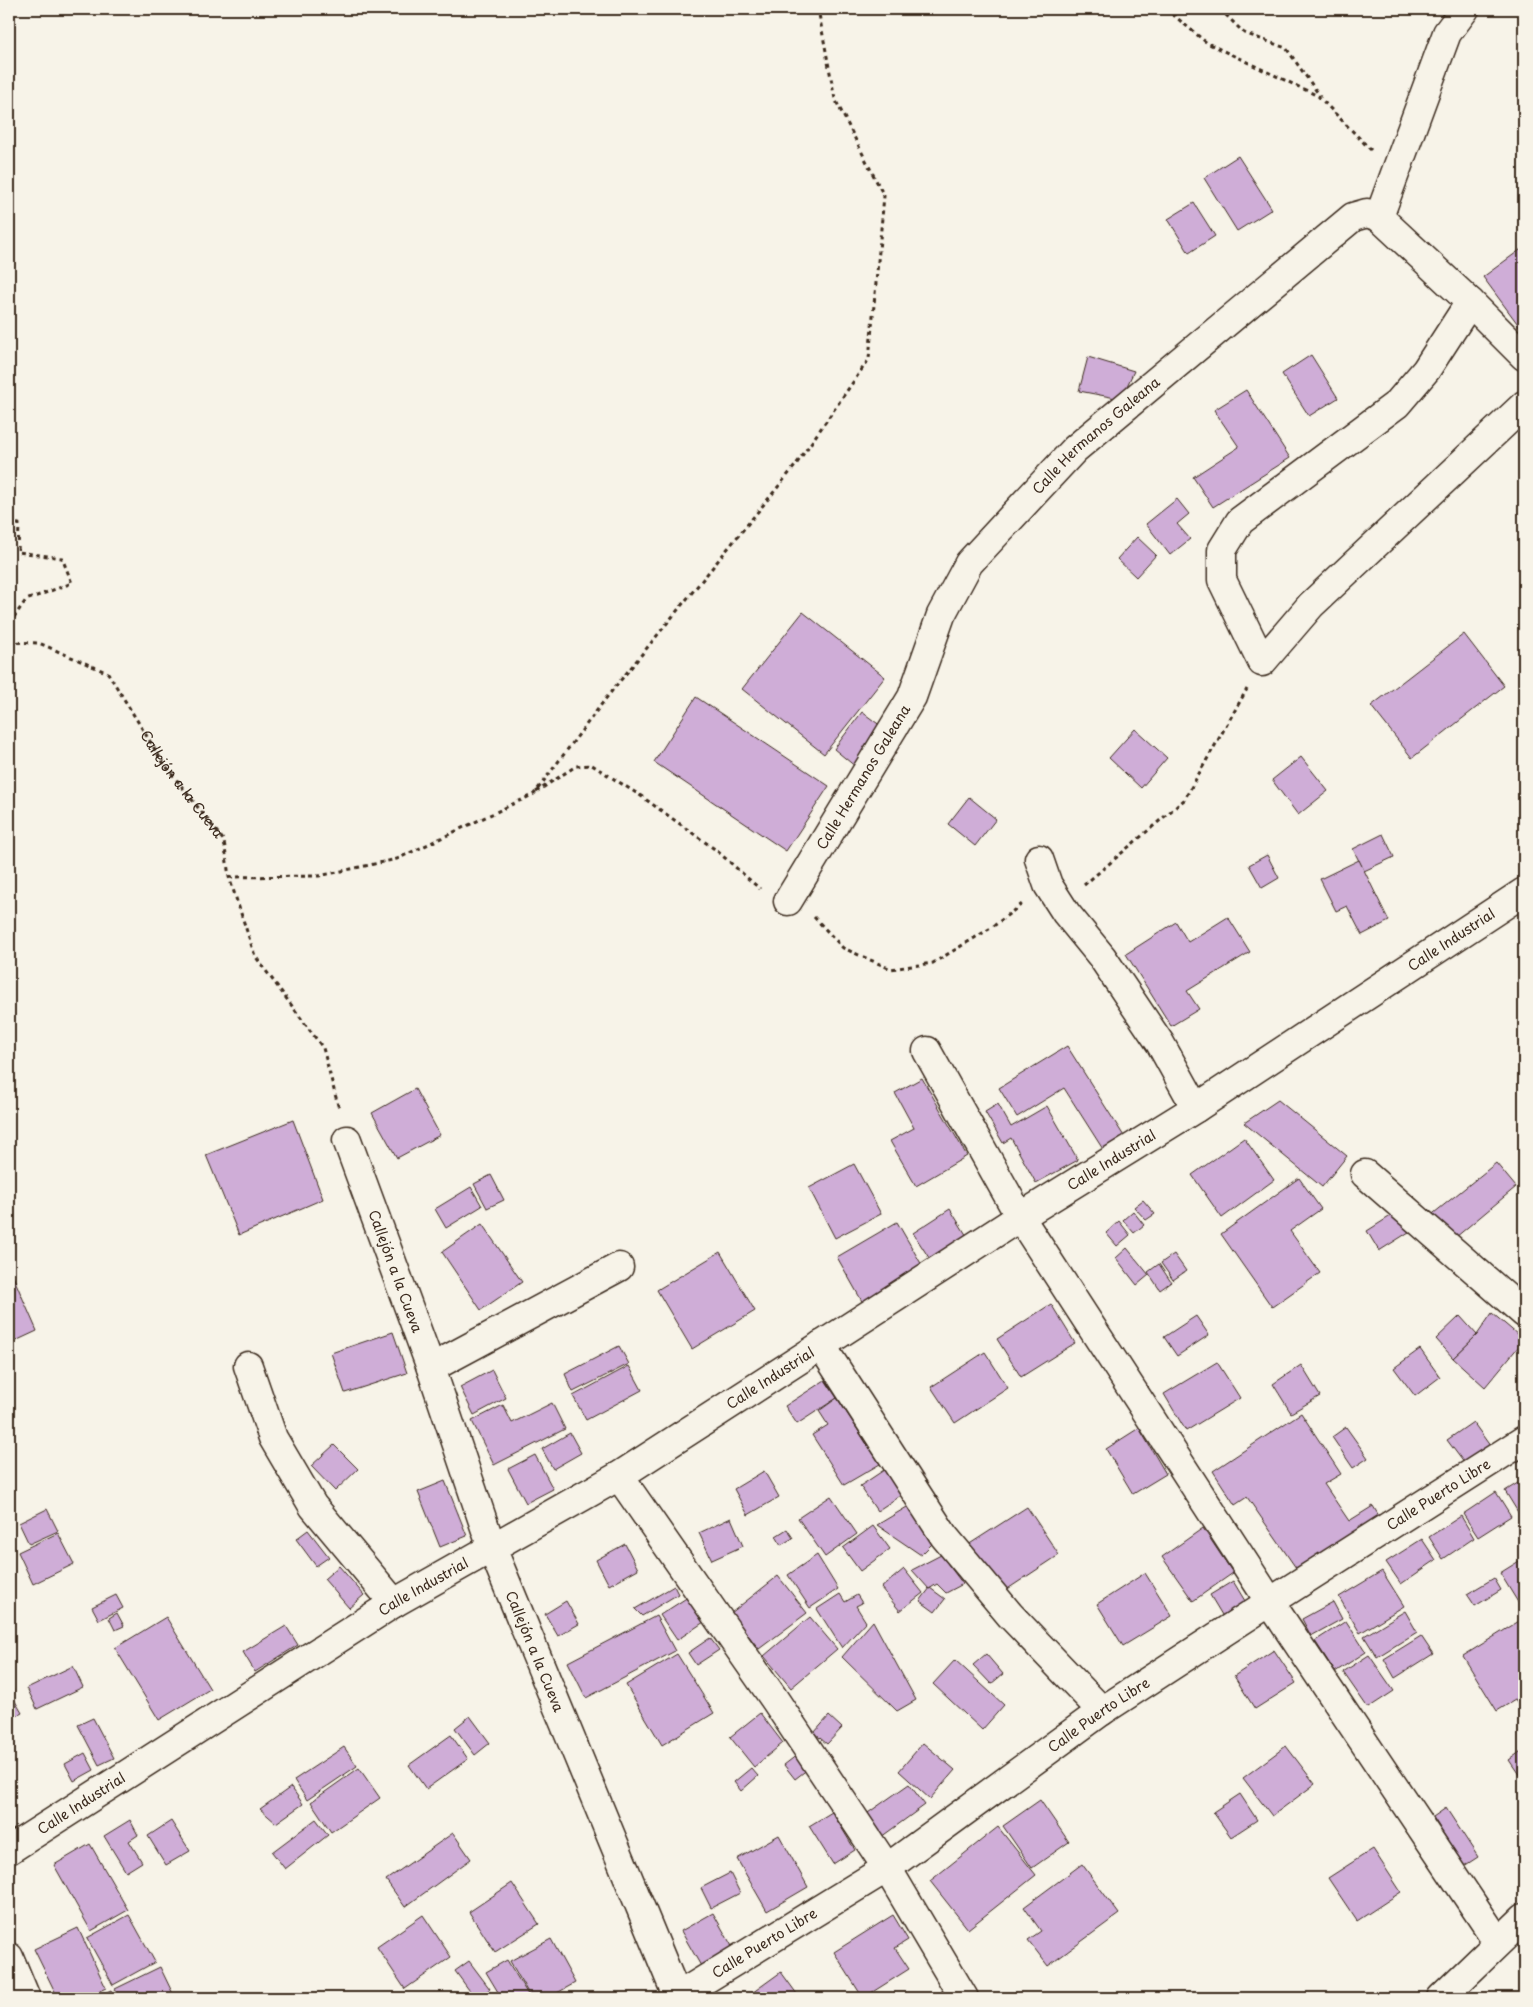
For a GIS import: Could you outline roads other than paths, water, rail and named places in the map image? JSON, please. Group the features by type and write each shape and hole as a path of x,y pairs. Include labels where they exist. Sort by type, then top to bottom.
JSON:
{"street":[{"path":"1465,9 1447,33 1379,217 1470,302 1524,356"},
{"name":"Calle Hermanos Galeana","path":"788,901 912,697 941,615 969,562 1075,449 1353,217 1367,213 1379,217"},
{"path":"1470,302 1426,370 1397,404 1240,520 1222,550 1222,580 1262,662 1311,605 1524,405"},
{"path":"1040,859 1048,885 1066,913 1102,957 1160,1043 1196,1108"},
{"name":"Calle Industrial","path":"9,1850 394,1603 619,1476 1020,1217 1196,1108 1524,892"},
{"path":"927,1051 1020,1217 1270,1602 1498,1942"},
{"name":"Callejón a la Cueva","path":"347,1140 431,1368 492,1548 676,1997"},
{"path":"1365,1174 1524,1313"},
{"path":"431,1368 619,1267"},
{"path":"821,1345 944,1536 1010,1615 1102,1711"},
{"path":"248,1366 273,1438 313,1506 394,1603"},
{"name":"Calle Puerto Libre","path":"676,1997 887,1868 1102,1711 1524,1440"},
{"path":"619,1476 775,1700 887,1868 964,1998"},
{"path":"1441,1998 1524,1918"},
{"path":"9,1957 26,1998"}]}
